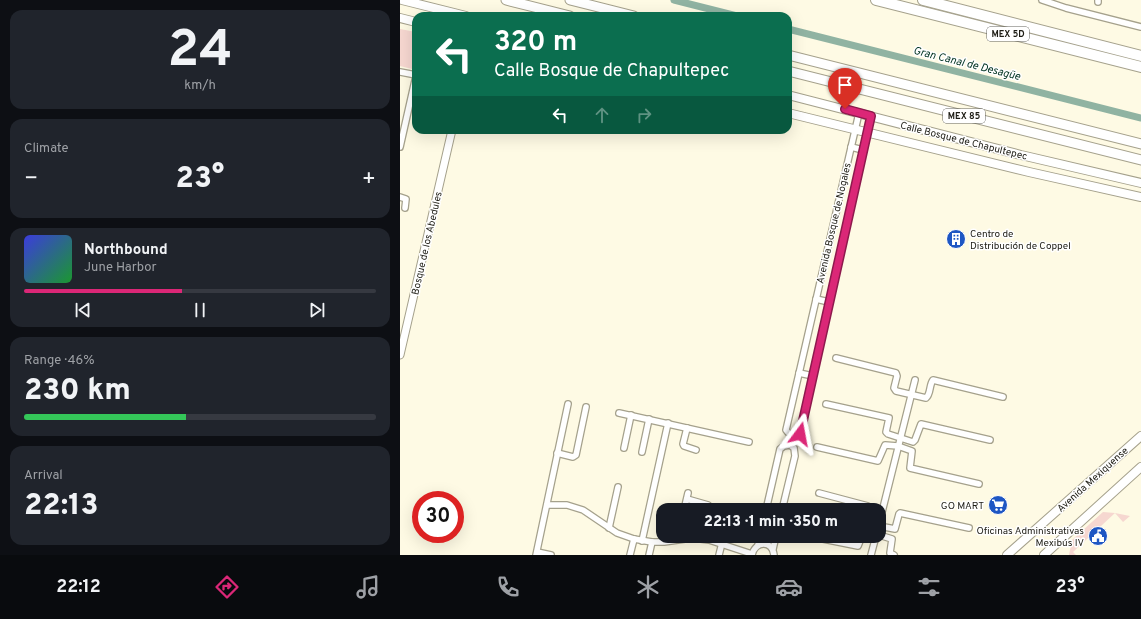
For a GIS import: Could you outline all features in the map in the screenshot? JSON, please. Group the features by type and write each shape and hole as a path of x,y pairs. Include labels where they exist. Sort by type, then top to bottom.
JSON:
{"highway":[{"path":"506,0 554,12"},
{"path":"570,0 618,12"},
{"name":"MEX 5D","path":"876,0 1141,67"},
{"name":"MEX 5D","path":"923,0 1141,56"},
{"name":"MEX 85","path":"792,56 1141,144"},
{"name":"MEX 85","path":"792,72 1141,160"}],"main road":[{"path":"402,0 450,12"},
{"path":"400,18 412,21"},
{"name":"Calle Bosque de Chapultepec","path":"792,97 1021,155 1141,183"},
{"name":"Calle Bosque de Chapultepec","path":"792,114 1141,198"},
{"name":"Avenida Mexiquense","path":"1007,555 1141,436"},
{"path":"1044,555 1141,467"}],"street":[{"path":"1042,0 1066,8 1141,27"},
{"path":"400,72 412,75"},
{"path":"400,147 412,94"},
{"name":"Avenida Bosque de Nogales","path":"859,113 786,430 792,436 800,434 871,116"},
{"name":"Bosque de los Abedules","path":"400,355 402,338 451,134"},
{"path":"851,147 863,150"},
{"path":"400,197 406,199 405,208"},
{"path":"816,300 830,302"},
{"path":"836,358 896,373 894,389 911,394 927,397 933,380 1003,397"},
{"path":"799,373 813,376"},
{"path":"884,503 915,380"},
{"path":"551,555 537,553 568,404"},
{"path":"826,404 889,418 887,433 900,438 915,441 921,424 990,440"},
{"path":"557,453 572,457 576,455 586,407"},
{"path":"619,412 749,442"},
{"path":"624,448 631,415"},
{"path":"642,452 649,419"},
{"path":"642,541 668,423"},
{"path":"687,428 683,444 684,446 696,450"},
{"path":"817,448 878,461 885,444 898,446 912,451 910,468 979,484"},
{"path":"768,503 780,449 784,446 790,445 794,448 795,456 784,503"},
{"path":"609,528 618,487"},
{"path":"686,503 688,493"},
{"path":"819,493 857,503"},
{"path":"687,500 700,503"},
{"path":"547,505 567,505 583,510 617,533 642,541 656,541"},
{"path":"886,527 894,529 900,513 969,528"},
{"path":"886,537 892,538 890,554 894,555"},
{"path":"630,555 634,539"},
{"path":"649,555 652,542"},
{"path":"719,555 722,543 752,554 758,545 763,544 768,545 773,552"},
{"path":"843,543 858,546 859,543"},
{"path":"871,555 874,543"}],"shaded area":[{"path":"400,29 412,31 412,69 400,66"},
{"path":"1103,512 1115,513 1073,552 1076,555 1069,555 1072,540"},
{"path":"1115,513 1130,516 1123,522"}],"waterway":[{"name":"Gran Canal de Desagüe","path":"674,0 721,12"},
{"name":"Gran Canal de Desagüe","path":"792,30 1141,118"}],"place":[{"name":"Centro de Distribución de Coppel","path":"956,239"},
{"name":"GO MART","path":"998,505"},
{"name":"Oficinas Administrativas Mexibús IV","path":"1098,536"}],"route":[{"path":"800,434 871,116 845,109"}]}
